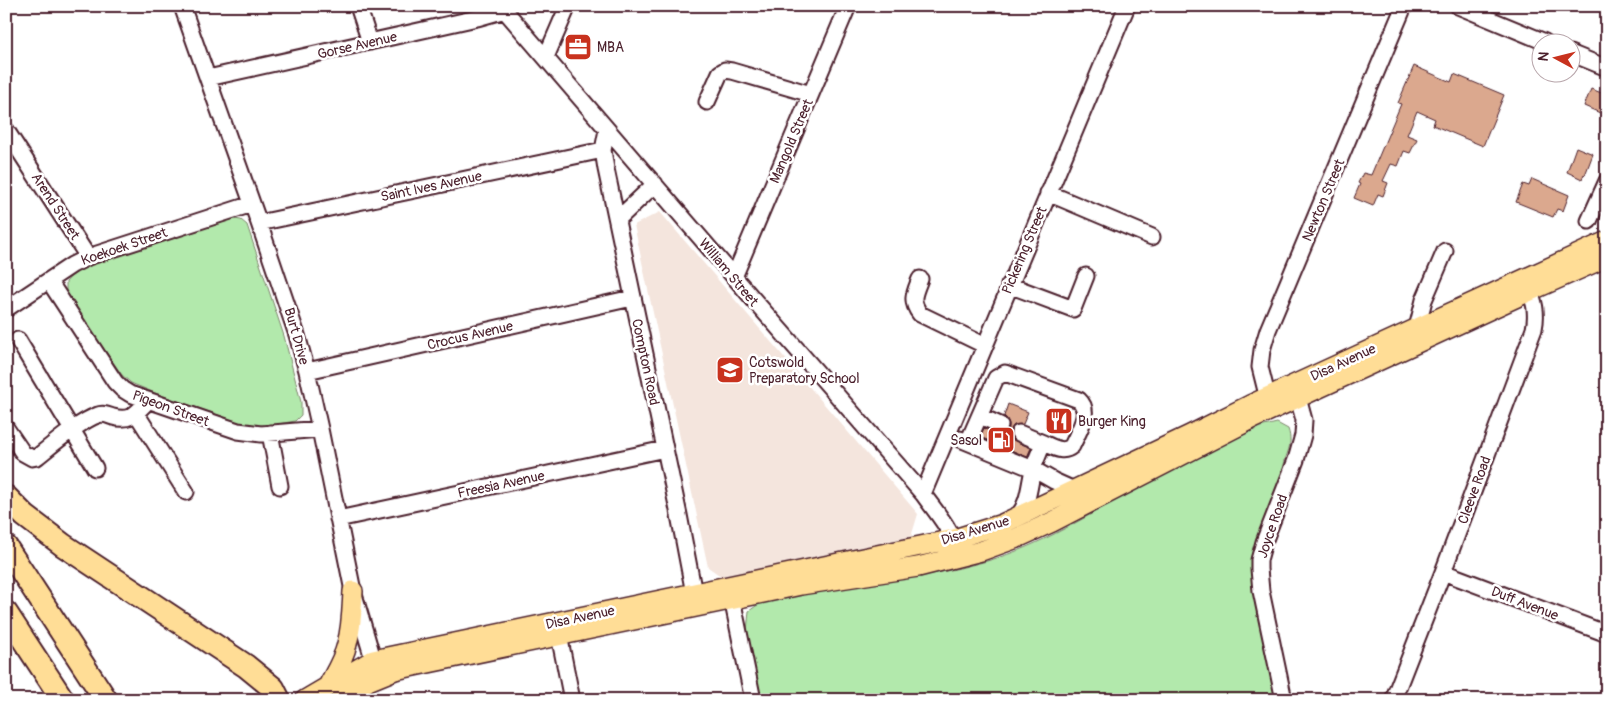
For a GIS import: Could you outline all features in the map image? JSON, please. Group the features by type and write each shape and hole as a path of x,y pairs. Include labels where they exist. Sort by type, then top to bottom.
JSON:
{"highway":[{"path":"6,497 25,516 63,545 246,666 273,688 279,700"},
{"path":"6,547 106,700"},
{"path":"6,613 63,700"}],"main road":[{"name":"Disa Avenue","path":"305,700 329,684 376,668 695,600 956,548 1074,490 1528,285 1607,242"},
{"name":"Disa Avenue","path":"1296,391 1416,328 1528,285 1607,258"},
{"name":"Disa Avenue","path":"956,548 981,551 1032,532 1194,448 1269,403"},
{"path":"329,684 339,666 347,645 351,625 353,591"},
{"name":"Disa Avenue","path":"347,697 376,668"}],"street":[{"name":"Burt Drive","path":"182,6 288,305 307,372 320,429 353,591 376,668"},
{"path":"358,6 370,42"},
{"path":"546,57 568,6"},
{"name":"Mangold Street","path":"734,277 848,6"},
{"name":"Pickering Street","path":"923,494 1127,6"},
{"name":"Newton Street","path":"1269,403 1260,367 1262,350 1268,330 1404,6"},
{"path":"1458,6 1530,36"},
{"name":"Gorse Avenue","path":"208,78 477,18 503,8"},
{"name":"William Street","path":"503,8 923,494 945,523 956,548"},
{"path":"1580,57 1607,68"},
{"path":"707,102 720,73 725,70 732,70 811,94"},
{"name":"Arend Street","path":"6,130 88,257"},
{"name":"Compton Road","path":"607,130 603,150 695,600"},
{"name":"Saint Ives Avenue","path":"259,223 603,150"},
{"path":"1589,221 1607,181"},
{"path":"617,220 655,184"},
{"path":"1048,193 1152,237"},
{"name":"Koekoek Street","path":"6,309 72,265 88,257 252,204"},
{"path":"1416,328 1424,300 1445,251"},
{"path":"1009,285 1073,309 1086,276"},
{"path":"920,280 914,295 914,306 920,314 984,345"},
{"name":"Pigeon Street","path":"49,281 115,382 122,389 148,401 238,431 261,434 320,429"},
{"name":"Cleeve Road","path":"1393,700 1534,329 1537,316 1528,285"},
{"name":"Crocus Avenue","path":"307,372 632,298"},
{"path":"18,340 95,468"},
{"path":"968,442 996,378 1004,373 1079,400 1083,404 1085,415 1072,446 1068,449 1063,450 1019,433"},
{"name":"Joyce Road","path":"1284,700 1261,591 1259,560 1264,542 1296,460 1303,435 1304,420 1296,391"},
{"path":"6,428 23,453 32,458 37,457 73,430 99,415 104,414 128,418 148,401"},
{"path":"136,413 186,492"},
{"path":"980,416 1000,425"},
{"path":"270,433 280,486"},
{"path":"947,434 1033,469 1074,490"},
{"path":"1018,516 1022,512 1030,489 1033,469 1043,443"},
{"name":"Freesia Avenue","path":"338,519 665,449"},
{"name":"Duff Avenue","path":"1443,572 1607,634"},
{"path":"731,593 753,700"},
{"path":"558,629 572,700"}],"shaded area":[{"name":"Cotswold Preparatory School","path":"660,212 918,514 911,537 722,577 708,567 634,225"}],"green space":[{"path":"227,218 241,220 247,225 284,336 301,402 301,415 295,421 261,427 241,423 131,383 122,375 66,292 66,282 73,274 88,264"},
{"path":"1277,423 1288,429 1290,442 1284,471 1256,544 1277,700 761,700 747,631 749,611 763,601 932,574 1008,554 1065,529 1167,472 1260,427"}],"building":[{"path":"1414,66 1451,82 1454,74 1504,95 1483,146 1433,125 1435,119 1417,111 1407,135 1417,139 1410,153 1404,151 1398,166 1391,164 1383,181 1388,183 1383,196 1378,194 1373,206 1354,198 1360,184 1358,183 1363,173 1371,175 1401,104 1398,103"},
{"path":"1591,89 1607,95 1607,116 1584,106"},
{"path":"1576,147 1593,154 1582,179 1567,172"},
{"path":"1532,179 1569,195 1563,211 1557,209 1553,217 1516,202 1523,184 1529,186"},
{"path":"1008,404 1028,412 1023,424 1014,425 1010,434 1011,438 1015,441 1031,448 1027,457 980,437 984,428 997,434 1006,432 1009,424 1004,416"}],"place":[{"name":"MBA","path":"578,47"},
{"name":"Cotswold Preparatory School","path":"730,370"},
{"name":"Burger King","path":"1059,421"},
{"name":"Sasol","path":"1001,440"}]}
